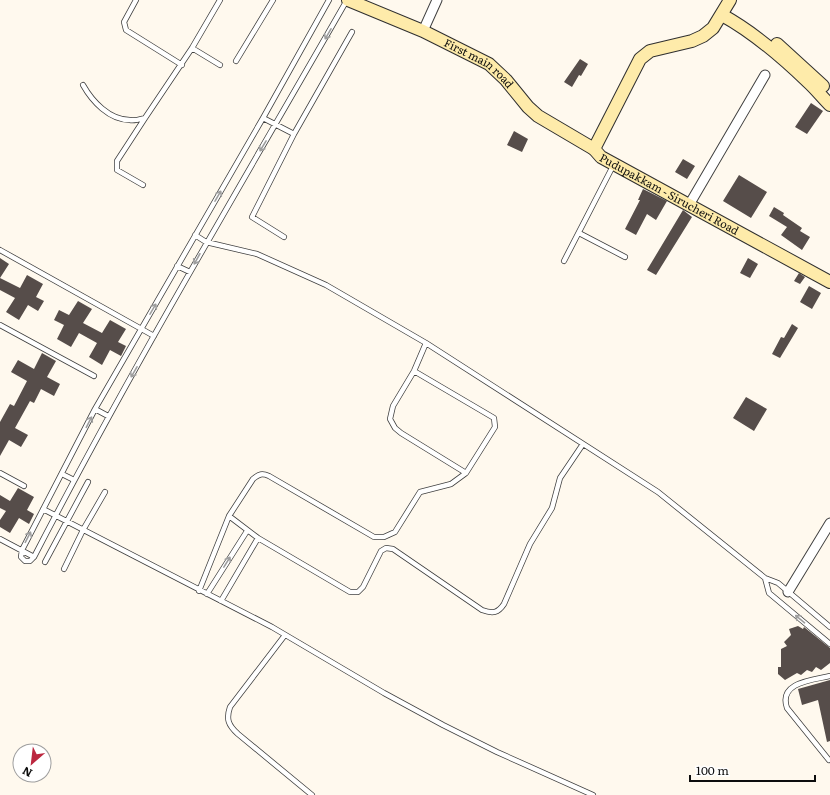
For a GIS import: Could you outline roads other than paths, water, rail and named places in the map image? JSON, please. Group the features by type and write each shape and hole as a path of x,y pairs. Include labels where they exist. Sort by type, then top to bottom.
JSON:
{"street":[{"name":"First main road","path":"348,0 423,31 489,64 506,80 528,107 538,116 594,149"},
{"path":"423,31 437,0"},
{"path":"726,8 762,31 811,73 830,93"},
{"path":"726,8 744,27 807,81 830,105"},
{"name":"Pudupakkam - Sirucheri Road","path":"726,8 713,28 703,36 692,41 650,51 640,59 594,149 601,157 830,282"},
{"path":"689,204 765,75"},
{"path":"788,592 830,523"}],"lane":[{"path":"136,0 124,22 126,30 182,65"},
{"path":"143,185 117,170 117,161 182,65 220,0"},
{"path":"236,61 273,0"},
{"path":"329,0 95,410 22,550 21,557 25,561 30,561 34,557 108,416 206,242 348,0"},
{"path":"284,237 252,217 294,134 352,32"},
{"path":"192,48 220,65"},
{"path":"83,85 91,99 116,116 129,120 145,118"},
{"path":"263,118 294,134"},
{"path":"564,261 614,164"},
{"path":"579,233 625,257"},
{"path":"195,235 206,242 257,254 326,285 426,343 658,492 765,578 778,583 830,627"},
{"path":"0,250 154,336"},
{"path":"177,266 190,272"},
{"path":"0,325 94,376"},
{"path":"426,343 414,371 393,406 390,419 395,428 401,433 466,473"},
{"path":"199,591 229,516 253,479 258,475 265,474 374,537 384,537 395,532 420,492 451,484 466,473 495,427 494,418 414,371"},
{"path":"95,410 108,416"},
{"path":"229,516 258,538 354,593 358,592 363,586 381,551 386,548 394,548 482,610 495,613 499,611 504,604 530,544 552,508 560,478 583,444"},
{"path":"0,473 24,486"},
{"path":"62,474 74,480"},
{"path":"45,562 88,482"},
{"path":"64,569 83,530 105,492"},
{"path":"43,509 285,635 384,693 457,732 497,752 593,795"},
{"path":"207,594 247,531"},
{"path":"221,601 258,538"},
{"path":"0,539 34,557"},
{"path":"765,578 769,593 830,644"},
{"path":"285,635 230,707 228,721 230,727 312,795"},
{"path":"830,676 797,684 789,689 784,701 787,708 830,760"}]}
